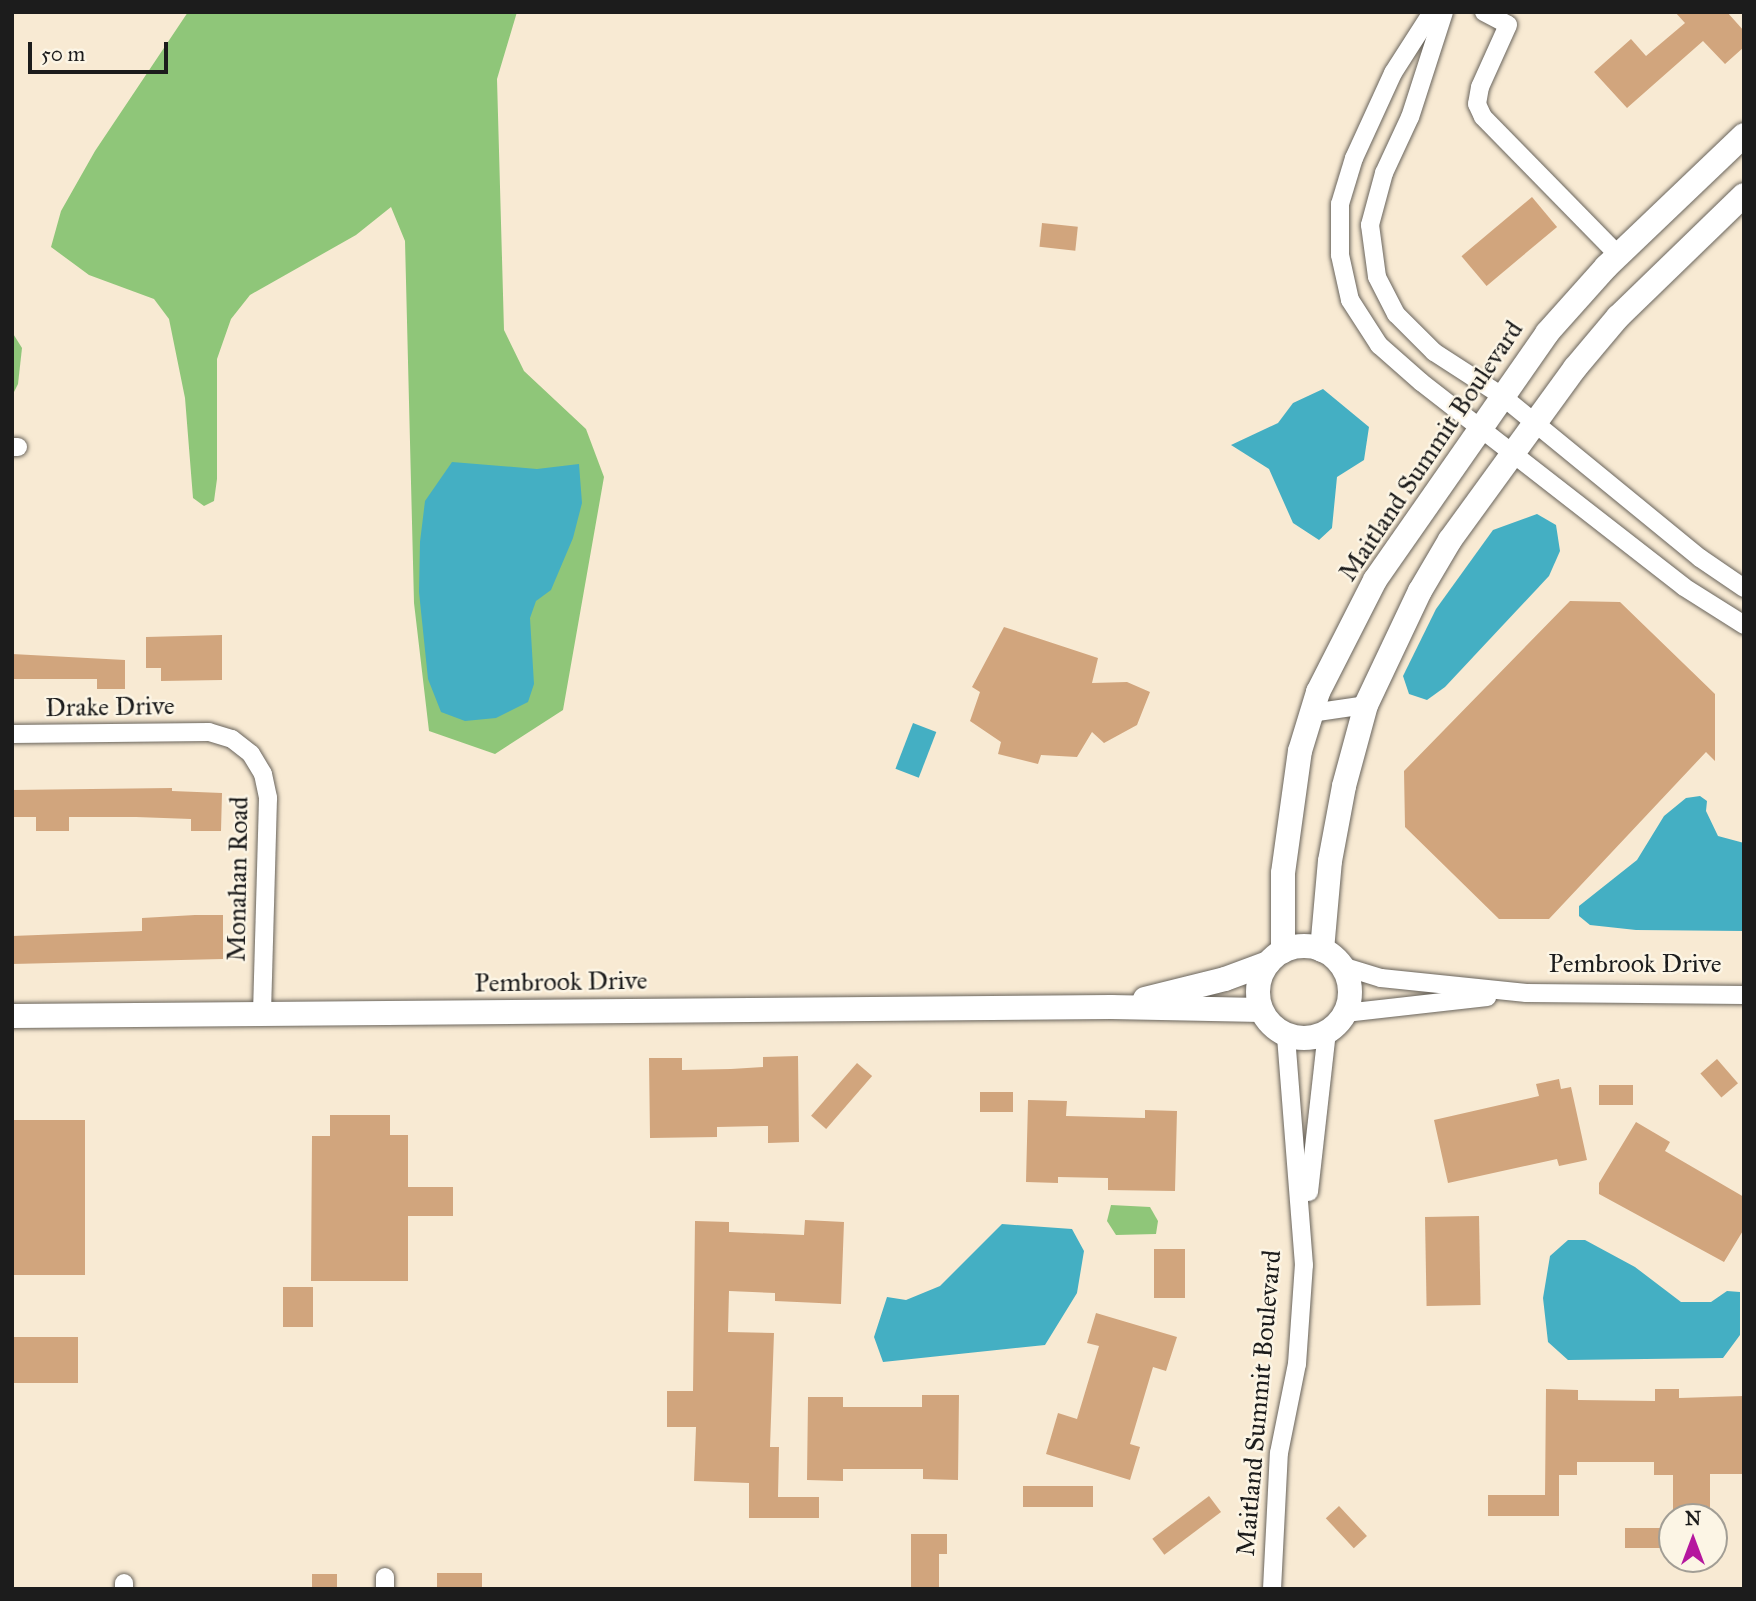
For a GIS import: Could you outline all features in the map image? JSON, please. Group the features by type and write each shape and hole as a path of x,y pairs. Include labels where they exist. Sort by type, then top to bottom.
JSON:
{"street":[{"path":"1432,12 1393,73 1354,158 1340,204 1340,255 1350,300 1380,345 1481,426 1512,455 1684,587 1744,625"},
{"path":"1444,12 1370,225 1377,277 1396,314 1434,352 1502,396 1700,558 1744,588"},
{"path":"1484,12 1508,25 1480,88 1477,104 1483,117 1618,256"},
{"name":"Maitland Summit Boulevard","path":"1275,957 1290,801 1315,703 1375,580 1547,333 1618,256 1744,135"},
{"path":"1322,950 1330,861 1366,705 1420,592 1450,540 1535,422 1618,317 1744,195"},
{"path":"1315,703 1366,705"},
{"name":"Drake Drive","path":"12,734 209,732"},
{"name":"Monahan Road","path":"209,732 232,739 251,754 263,774 268,798 262,1015"},
{"path":"1307,946 1322,950 1342,967 1349,982 1345,1013 1327,1031 1302,1038 1286,1034 1270,1024 1261,1010 1259,979 1275,957 1307,946"},
{"name":"Pembrook Drive","path":"1111,1007 1226,979 1275,957"},
{"name":"Pembrook Drive","path":"1342,967 1381,978 1526,993 1744,995"},
{"name":"Pembrook Drive","path":"1345,1013 1526,993"},
{"name":"Pembrook Drive","path":"12,1016 1111,1007 1261,1010"},
{"name":"Maitland Summit Boulevard","path":"1272,1589 1279,1453 1297,1364 1304,1223 1327,1031"},
{"name":"Maitland Summit Boulevard","path":"1286,1034 1304,1223"}],"green space":[{"path":"188,12 517,12 497,79 504,330 524,371 586,429 604,477 563,710 495,754 429,731 414,603 405,241 391,207 356,235 250,295 231,319 217,359 217,479 214,501 204,506 193,498 185,398 169,319 154,299 89,275 51,247 61,211 95,151"},
{"path":"12,332 22,348 18,384 12,396"},
{"path":"1111,1205 1150,1207 1158,1221 1156,1234 1116,1235 1107,1221"}],"water":[{"path":"1323,389 1369,427 1364,460 1337,477 1332,528 1319,540 1293,523 1269,469 1231,445 1278,423 1293,403"},
{"path":"452,462 537,469 579,464 582,503 573,538 551,590 536,601 530,618 534,684 528,702 496,718 465,721 441,712 428,679 419,592 420,542 425,501"},
{"path":"1537,514 1556,525 1560,551 1549,576 1445,687 1427,700 1409,694 1403,676 1436,609 1493,530"},
{"path":"913,723 936,732 919,778 895,769"},
{"path":"1700,796 1707,801 1706,811 1718,836 1744,843 1744,931 1636,930 1590,925 1579,916 1579,906 1637,860 1664,816 1686,798"},
{"path":"1002,1224 1072,1229 1084,1251 1077,1293 1045,1345 883,1362 874,1337 887,1297 906,1300 940,1286"},
{"path":"1568,1240 1585,1240 1635,1267 1681,1302 1711,1302 1727,1291 1740,1292 1740,1335 1723,1358 1568,1360 1548,1342 1543,1298 1550,1256"}],"building":[{"path":"1675,12 1727,12 1744,31 1744,47 1725,64 1703,41 1627,108 1594,72 1631,39 1646,56 1685,23"},
{"path":"1532,197 1557,227 1487,286 1462,256"},
{"path":"1042,223 1078,227 1075,251 1039,247"},
{"path":"1570,601 1620,602 1715,694 1715,761 1706,752 1549,919 1499,919 1405,827 1404,771"},
{"path":"1004,627 1098,658 1092,683 1127,682 1150,692 1137,725 1104,743 1092,732 1077,757 1041,755 1038,764 998,754 1001,742 970,721 980,692 972,687"},
{"path":"222,635 222,680 161,681 161,668 146,668 146,637"},
{"path":"12,654 125,660 125,689 97,689 97,679 12,679"},
{"path":"172,788 172,791 222,793 221,831 191,831 191,819 69,817 69,831 36,831 36,817 12,817 12,790"},
{"path":"223,915 223,959 12,964 12,936 142,931 142,918"},
{"path":"798,1056 799,1142 768,1143 768,1126 717,1127 717,1137 650,1138 649,1058 682,1058 682,1070 763,1067 763,1057"},
{"path":"1717,1059 1738,1083 1721,1098 1700,1073"},
{"path":"857,1063 872,1076 826,1129 811,1116"},
{"path":"1559,1079 1561,1089 1571,1087 1587,1160 1559,1166 1557,1159 1448,1183 1434,1120 1539,1096 1536,1084"},
{"path":"1599,1085 1633,1085 1633,1105 1599,1105"},
{"path":"980,1092 1013,1092 1013,1112 980,1112"},
{"path":"1028,1100 1067,1101 1066,1116 1145,1118 1145,1110 1177,1111 1175,1191 1108,1190 1108,1178 1058,1177 1058,1183 1026,1182"},
{"path":"330,1115 390,1115 390,1135 408,1135 408,1187 453,1187 453,1216 408,1216 408,1281 311,1281 312,1136 330,1136"},
{"path":"12,1120 85,1120 85,1275 12,1275"},
{"path":"1636,1122 1670,1142 1665,1151 1744,1197 1744,1229 1724,1262 1599,1194 1599,1183"},
{"path":"1479,1216 1481,1305 1427,1306 1425,1217"},
{"path":"805,1220 844,1222 841,1304 775,1301 775,1293 729,1291 728,1332 774,1333 770,1447 779,1447 778,1497 819,1497 819,1518 749,1518 749,1483 694,1481 696,1427 667,1427 667,1391 693,1391 695,1221 729,1222 729,1232 804,1235"},
{"path":"1154,1249 1185,1249 1185,1298 1154,1298"},
{"path":"283,1287 313,1287 313,1327 283,1327"},
{"path":"1096,1313 1177,1337 1166,1371 1153,1367 1130,1444 1140,1447 1130,1480 1046,1454 1058,1413 1077,1419 1099,1346 1087,1343"},
{"path":"12,1337 78,1337 78,1383 12,1383"},
{"path":"1546,1389 1578,1390 1578,1400 1655,1401 1655,1389 1679,1389 1679,1398 1744,1396 1744,1474 1710,1474 1710,1503 1673,1503 1673,1475 1654,1475 1654,1462 1577,1462 1577,1475 1559,1475 1559,1516 1488,1516 1488,1495 1545,1495"},
{"path":"922,1395 959,1395 958,1480 923,1479 923,1469 843,1469 843,1481 807,1480 808,1397 843,1397 843,1407 922,1407"},
{"path":"1023,1486 1093,1486 1093,1507 1023,1507"},
{"path":"1209,1496 1221,1512 1164,1555 1152,1539"},
{"path":"1339,1506 1367,1536 1354,1548 1326,1518"},
{"path":"1625,1528 1658,1528 1658,1548 1625,1548"},
{"path":"911,1534 947,1534 947,1554 939,1554 939,1589 911,1589"},
{"path":"437,1573 482,1573 482,1589 437,1589"},
{"path":"312,1574 337,1574 337,1589 312,1589"}]}
